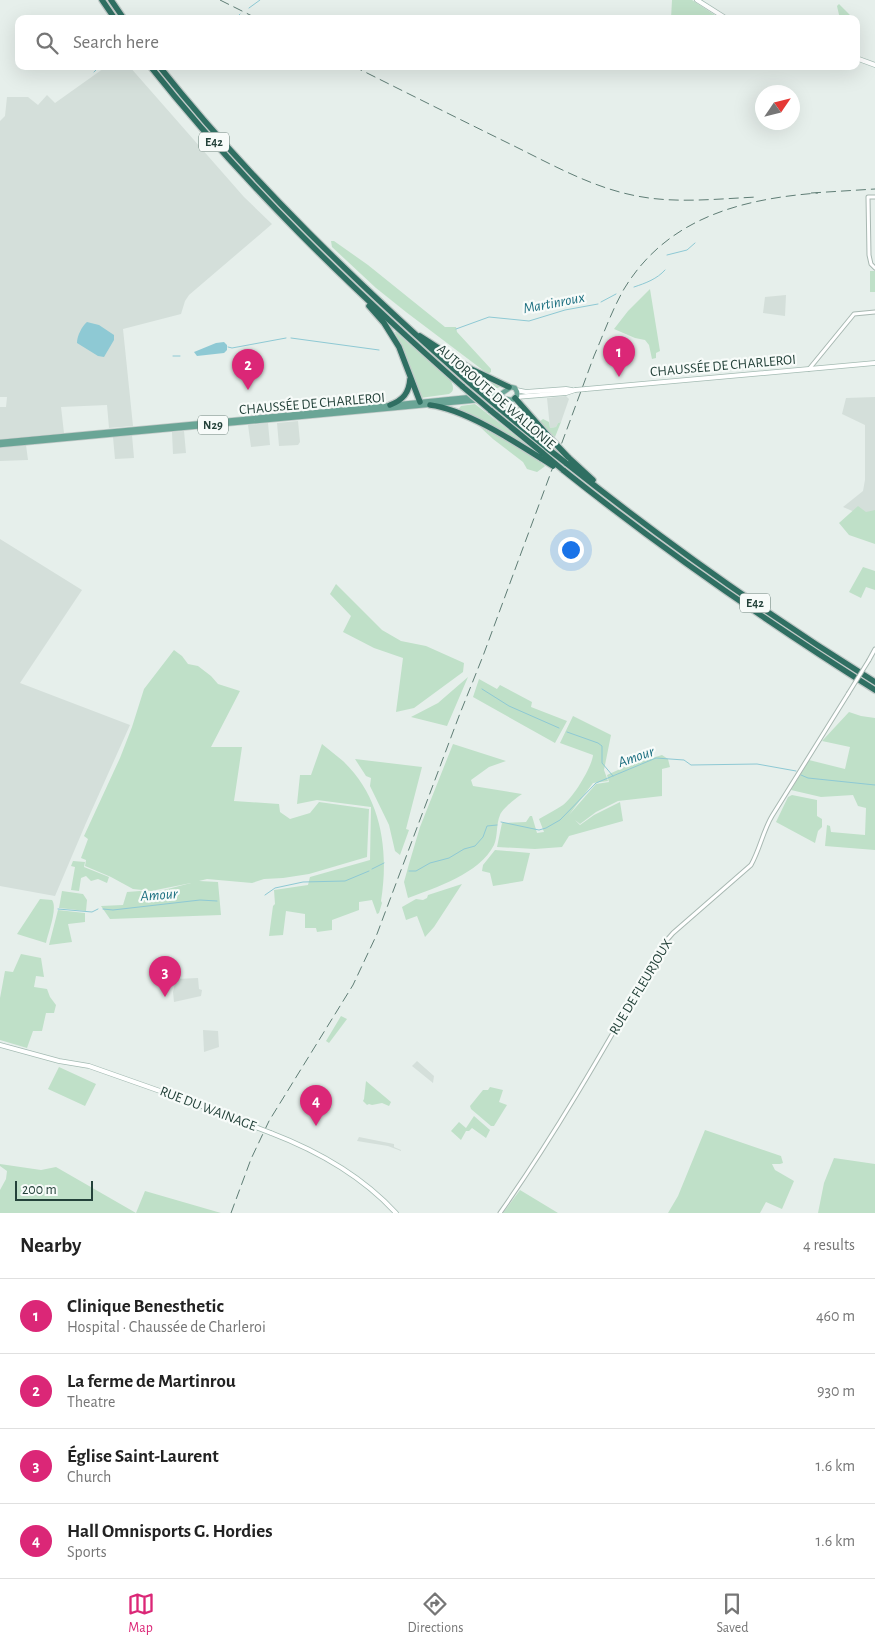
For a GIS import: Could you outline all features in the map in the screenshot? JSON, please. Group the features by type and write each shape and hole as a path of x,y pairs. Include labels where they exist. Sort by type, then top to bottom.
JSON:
{"highway":[{"path":"102,0 112,15"},
{"path":"111,0 121,15"},
{"name":"AUTOROUTE DE WALLONIE","path":"153,70 200,126 291,225 361,294 543,457"},
{"name":"AUTOROUTE DE WALLONIE","path":"162,70 210,128 286,210 416,335 473,386 547,448 567,460 600,490 726,584 875,682"},
{"path":"361,294 394,339 404,359 420,402"},
{"path":"416,335 425,338 471,369 507,390"},
{"path":"390,405 404,397 409,387 410,377"},
{"path":"515,398 551,438 567,460"},
{"path":"523,408 524,400"},
{"path":"452,401 450,408 453,411"},
{"path":"428,405 453,411 543,457"},
{"name":"E42","path":"543,457 722,590 875,690"}],"main road":[{"path":"697,0 721,15"},
{"path":"860,59 875,65"},
{"name":"CHAUSSÉE DE CHARLEROI","path":"555,392 875,363"},
{"path":"507,390 507,398"},
{"name":"CHAUSSÉE DE CHARLEROI","path":"0,444 428,405 507,390"},
{"name":"N29","path":"507,390 555,392"},
{"path":"515,398 516,390"},
{"name":"N29","path":"507,398 510,400 521,396 555,392"},
{"path":"524,400 527,397 544,394"},
{"name":"CHAUSSÉE DE CHARLEROI","path":"0,444 420,402 507,398"},
{"path":"420,402 428,405"},
{"name":"RUE DU WAINAGE","path":"0,1045 59,1061 89,1066 194,1103 296,1143 334,1163 362,1182 396,1213"}],"street":[{"path":"875,197 868,197 869,255 871,264 875,268"},
{"path":"809,369 854,314 875,312"},
{"name":"RUE DE FLEURJOUX","path":"500,1213 528,1173 580,1090 666,942 751,865 772,816 875,650"}],"shaded area":[{"path":"101,70 133,70 244,197 272,224 189,295 181,314 123,329 133,426 109,428 107,405 61,407 64,433 0,439 0,407 6,407 7,397 0,397 0,121 5,116 7,97 28,97 38,105 47,95 55,103"},
{"path":"786,295 785,316 763,313 765,297"},
{"path":"566,396 569,399 561,422 556,427 550,428 547,398"},
{"path":"875,397 875,517 864,516 843,507 863,491 865,480 865,425 842,414 846,398"},
{"path":"298,421 300,442 298,445 279,446 277,423"},
{"path":"268,423 270,445 251,447 248,425"},
{"path":"184,431 186,453 173,454 172,432"},
{"path":"132,435 134,458 115,459 113,437"},
{"path":"26,445 28,460 0,461 0,448"},
{"path":"0,539 82,590 20,683 130,725 55,896 0,886"},
{"path":"198,978 199,989 202,990 201,996 174,1002 173,992 176,979"},
{"path":"203,1030 218,1031 219,1047 204,1052"},
{"path":"417,1061 434,1076 433,1083 412,1066"},
{"path":"359,1137 394,1144 394,1147 401,1151 388,1146 357,1141"}],"green space":[{"path":"672,0 692,0 715,15 671,15"},
{"path":"839,4 850,15 839,15 837,6"},
{"path":"331,241 334,241 368,265 445,327 456,327 457,332 491,369 491,372 488,374 376,288 332,247"},
{"path":"870,271 875,271 875,292 870,292"},
{"path":"650,289 660,351 656,353 656,358 652,359 649,345 645,340 614,329 628,311"},
{"path":"395,332 451,381 453,390 451,393 420,398"},
{"path":"451,359 500,387 488,387 474,380 450,361"},
{"path":"506,401 515,401 550,440 548,443 506,407 504,404"},
{"path":"475,404 525,443 524,445 457,411 461,406"},
{"path":"543,419 549,422 550,428 556,427 561,422 555,437 539,422"},
{"path":"480,427 525,450 545,466 537,472 527,469 523,462"},
{"path":"858,506 866,512 875,510 875,544 849,535 839,523"},
{"path":"863,567 875,571 875,590 866,587 861,598 849,592"},
{"path":"336,584 382,630 401,641 426,646 464,663 463,672 414,708 396,712 403,658 374,648 343,632 351,616 330,594"},
{"path":"174,650 188,664 198,666 218,684 240,691 211,747 242,747 234,801 279,804 280,812 290,819 310,813 319,802 369,809 367,857 309,874 264,879 252,883 207,879 199,881 218,882 221,915 110,919 101,906 123,905 127,892 140,891 152,893 191,883 151,891 133,889 85,866 86,860 81,858 88,839 84,836 120,758 144,689"},
{"path":"468,677 447,726 411,717 438,703"},
{"path":"479,679 497,689 500,685 532,702 531,707 567,721 555,743 473,697"},
{"path":"849,712 875,718 875,850 825,846 827,825 830,826 831,832 865,835 866,808 858,806 853,795 821,797 791,790 809,760 845,769 850,747 822,741"},
{"path":"573,716 611,735 604,770 608,781 593,783 569,815 596,784 609,782 607,775 629,765 662,755 668,759 670,767 662,769 662,796 618,801 596,812 580,824 575,820 580,825 594,815 620,802 623,821 569,836 562,847 535,849 497,847 502,823 526,822 532,816 537,833 544,832 539,819 563,805 572,796 581,782 593,755 560,743"},
{"path":"322,744 343,761 356,776 367,791 374,808 383,844 382,903 377,914 372,900 359,902 359,910 332,920 332,930 317,932 316,928 305,928 305,914 286,911 283,935 269,936 273,906 275,904 274,890 308,885 310,877 370,860 371,807 317,800 297,804 300,775 311,775"},
{"path":"453,744 506,761 489,767 471,780 473,786 522,794 501,813 494,845 478,864 456,878 408,898 404,882 409,864 420,827"},
{"path":"355,759 422,767 406,829 409,830 400,855 395,851 389,825 370,786 371,778 366,776"},
{"path":"792,795 817,800 817,816 822,819 822,827 818,831 815,843 776,822 788,797"},
{"path":"495,850 530,853 523,881 493,886 490,873 482,871 483,865"},
{"path":"73,861 85,862 84,867 109,877 107,883 98,879 91,881 86,876 81,878 79,891 71,890 75,867 71,866"},
{"path":"462,884 434,927 425,937 417,916 406,920 402,907 416,899 423,900 428,895"},
{"path":"62,891 83,894 87,900 86,911 59,908"},
{"path":"40,899 52,900 54,904 46,943 17,934"},
{"path":"58,910 85,913 85,922 68,924 72,942 49,945"},
{"path":"21,954 41,958 44,977 36,976 34,987 47,989 56,1005 54,1013 46,1013 42,1031 33,1031 27,1048 0,1040 0,998 5,971 13,972"},
{"path":"341,1016 347,1019 329,1043 326,1041"},
{"path":"59,1067 96,1084 85,1106 48,1089"},
{"path":"366,1081 391,1102 389,1106 382,1103 367,1105 363,1101"},
{"path":"490,1087 503,1090 499,1102 507,1105 494,1126 491,1126 470,1106 483,1090 488,1090"},
{"path":"474,1116 490,1130 486,1138 472,1128 466,1131 461,1140 451,1131 459,1122 466,1128"},
{"path":"705,1130 781,1156 783,1163 772,1164 775,1170 794,1181 782,1209 766,1202 760,1213 668,1213 678,1196"},
{"path":"834,1158 875,1164 875,1213 818,1213 824,1183"},
{"path":"0,1164 41,1170 56,1167 136,1213 0,1213 0,1190 6,1179 7,1171"},
{"path":"520,1190 558,1213 503,1213"},
{"path":"145,1191 221,1213 136,1213"}],"water":[{"path":"87,322 99,325 114,335 114,340 104,357 98,356 77,343 80,331"},
{"path":"224,342 227,345 227,350 224,353 197,356 194,352 216,343"}],"waterway":[{"path":"249,8 260,0"},
{"name":"Martinroux","path":"667,255 687,250 695,243"},
{"name":"Martinroux","path":"634,287 655,278 665,270"},
{"name":"Martinroux","path":"601,302 616,294"},
{"name":"Martinroux","path":"456,329 489,317 529,321 565,310 598,304"},
{"name":"Martinroux","path":"228,347 232,348 286,338"},
{"name":"Martinroux","path":"291,338 379,350"},
{"name":"Martinroux","path":"173,356 180,356"},
{"path":"482,689 509,706 559,728"},
{"path":"567,732 602,746 602,763 613,776"},
{"name":"Amour","path":"501,822 539,830 546,828 560,820 596,783 656,758 684,760 691,765 757,764 796,771"},
{"name":"Amour","path":"801,775 808,778 875,785"},
{"name":"Amour","path":"409,871 416,871 430,863 449,858 464,849 475,846 483,837 487,826 497,825"},
{"name":"Amour","path":"372,869 384,863"},
{"name":"Amour","path":"265,895 275,888 303,882 345,881 369,871"},
{"name":"Amour","path":"103,909 113,910 200,900 217,901"},
{"name":"Amour","path":"58,909 92,912 98,909"}],"railway":[{"path":"220,0 250,15"},
{"path":"361,70 554,166 600,186 647,198 694,200 757,197"},
{"path":"811,193 875,189"},
{"path":"231,1213 251,1159 269,1121 353,985 377,934 483,656 594,356 624,289 642,265 662,245 684,229 708,217 734,207 761,201 818,193"}],"place":[{"name":"Clinique Benesthetic","path":"619,377"},
{"name":"La ferme de Martinrou","path":"248,390"},
{"name":"Église Saint-Laurent","path":"165,997"},
{"name":"Hall Omnisports G. Hordies","path":"316,1126"}]}
